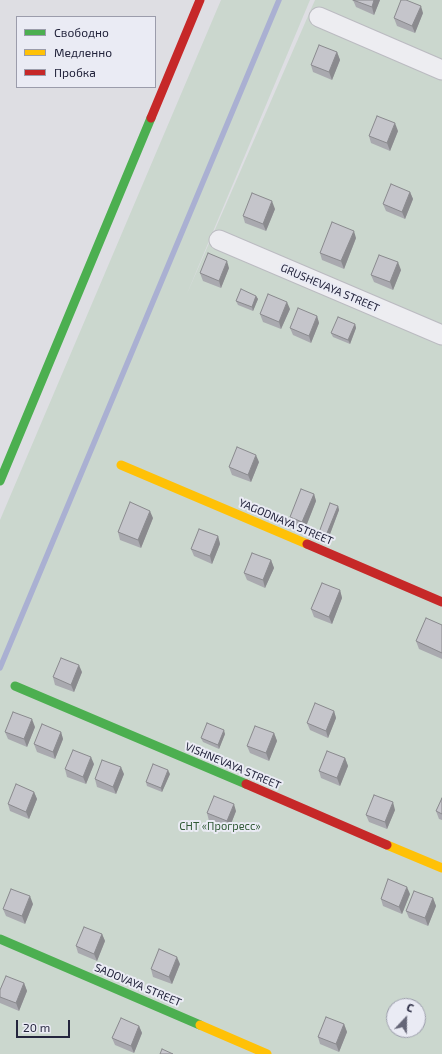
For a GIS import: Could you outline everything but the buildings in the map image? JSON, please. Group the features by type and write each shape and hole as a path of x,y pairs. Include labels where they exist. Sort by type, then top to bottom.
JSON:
{"street":[{"path":"0,481 200,0"},
{"path":"319,17 442,70"},
{"name":"GRUSHEVAYA STREET","path":"219,240 442,335"},
{"name":"YAGODNAYA STREET","path":"121,465 442,602"},
{"name":"VISHNEVAYA STREET","path":"15,686 442,868"},
{"name":"SADOVAYA STREET","path":"0,939 266,1054"}],"green space":[{"name":"СНТ «Прогресс»","path":"221,0 310,0 186,296 315,0 442,0 442,1054 0,1054 0,520"}],"waterway":[{"path":"0,668 279,0"}],"traffic: fast":[{"path":"0,481 151,118"},
{"path":"15,686 246,784"},
{"path":"0,939 200,1025"}],"traffic: slow":[{"path":"121,465 307,544"},
{"path":"387,845 442,868"},
{"path":"200,1025 267,1054"}],"traffic: jam":[{"path":"151,118 200,0"},
{"path":"307,544 442,602"},
{"path":"246,784 387,845"}]}
